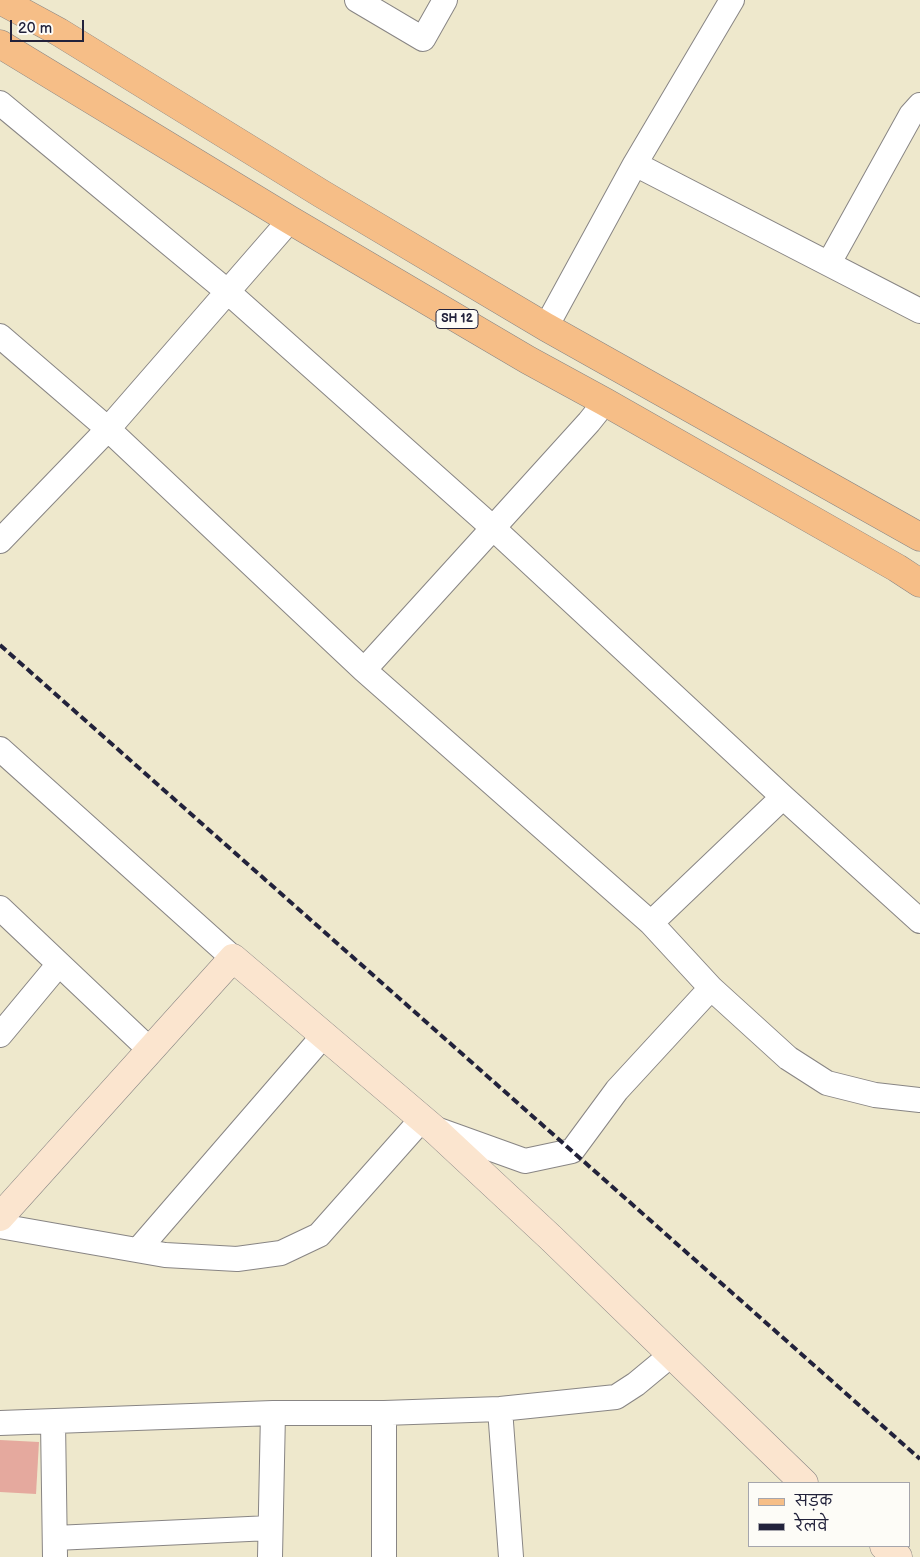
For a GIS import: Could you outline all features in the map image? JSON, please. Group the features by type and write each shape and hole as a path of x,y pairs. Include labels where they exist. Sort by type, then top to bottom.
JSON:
{"main road":[{"name":"SH 12","path":"0,0 59,32 546,327 919,534"},
{"name":"SH 12","path":"0,44 290,220 528,360 897,568 920,583"}],"street":[{"path":"357,0 423,39 445,0"},
{"path":"546,327 635,164 732,0"},
{"path":"0,103 228,292 493,528 783,797 920,921"},
{"path":"829,263 911,115 920,105"},
{"path":"635,164 920,311"},
{"path":"0,541 108,430 290,220"},
{"path":"0,336 108,430 364,670 651,922 711,988 788,1058 827,1083 875,1095 920,1100"},
{"path":"364,670 605,402"},
{"path":"0,748 233,958 428,1124 551,1238 803,1482"},
{"path":"651,922 783,797"},
{"path":"0,908 150,1050"},
{"path":"0,1217 233,958"},
{"path":"0,1035 59,964"},
{"path":"428,1124 525,1161 572,1151 617,1090 711,988"},
{"path":"138,1250 324,1035"},
{"path":"0,1226 165,1255 237,1259 281,1253 319,1235 428,1124"},
{"path":"0,1424 272,1413 384,1413 500,1409 616,1397 636,1384 671,1355"},
{"path":"500,1409 511,1557"},
{"path":"270,1557 272,1413"},
{"path":"384,1413 384,1557"},
{"path":"53,1422 55,1547 270,1528"},
{"path":"885,1547 898,1557"}],"building":[{"path":"0,1440 39,1442 36,1494 0,1492"}],"railway":[{"path":"0,645 920,1459"}]}
